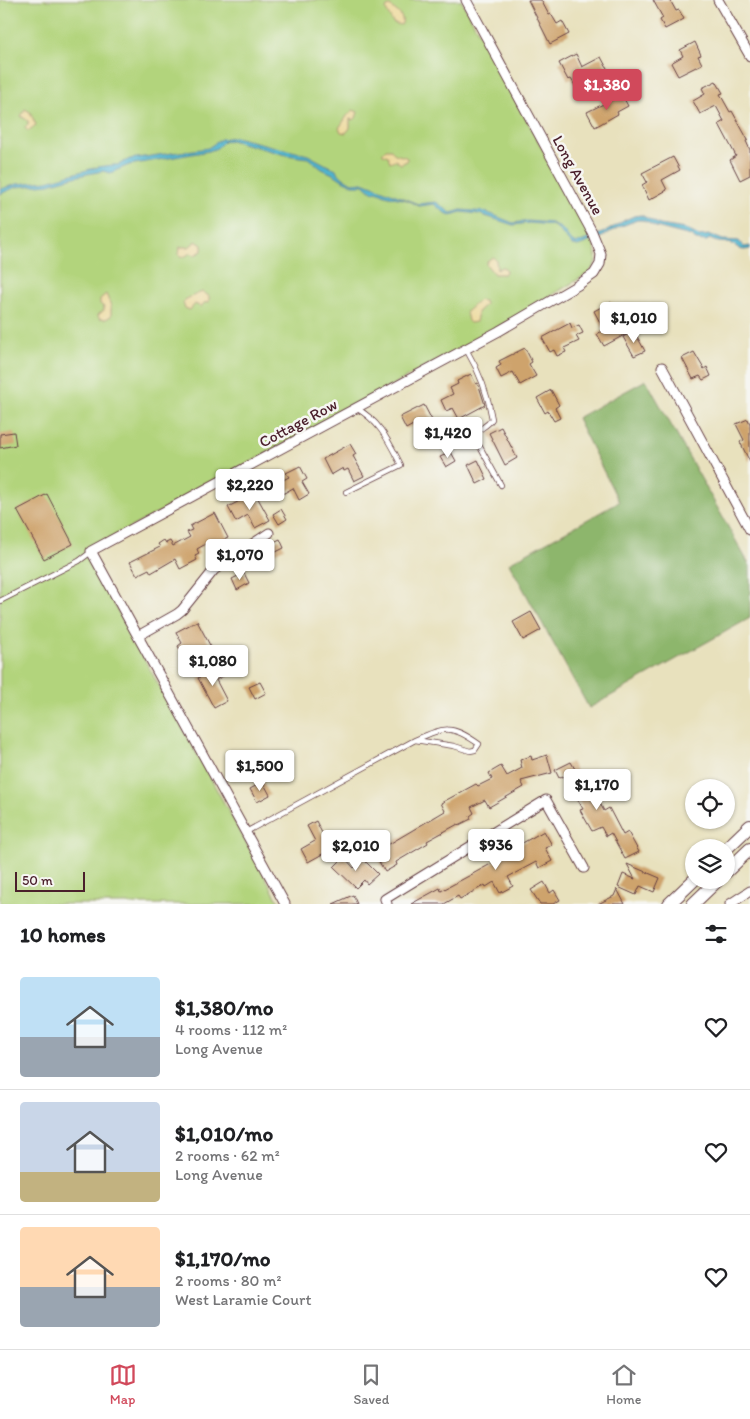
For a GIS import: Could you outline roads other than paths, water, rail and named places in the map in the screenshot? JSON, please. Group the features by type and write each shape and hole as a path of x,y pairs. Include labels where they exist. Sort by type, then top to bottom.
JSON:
{"main road":[{"path":"735,840 750,826"},
{"path":"735,863 750,849"},
{"path":"669,904 685,889"},
{"path":"693,904 709,889"}],"street":[{"name":"Long Avenue","path":"466,0 592,232 599,246 601,260"},
{"path":"718,0 750,56"},
{"name":"Cottage Row","path":"91,551 466,349 585,281 597,270 601,260"},
{"path":"662,367 750,530"},
{"path":"138,636 182,610 214,570 269,533"},
{"path":"91,551 285,904"},
{"path":"386,902 546,800 584,868"},
{"path":"730,904 750,891"}],"lane":[{"path":"466,349 483,384 492,419 486,427 477,431 474,436 501,485"},
{"path":"346,492 401,465 385,434 376,422 368,414 356,408"},
{"name":"Cottage Row","path":"0,601 79,561 91,551"},
{"path":"246,832 415,740 434,731 448,729 463,733 479,744 475,750 470,751 454,746 415,740"}],"water":[{"path":"235,137 308,155 336,170 342,177 352,183 363,182 418,204 436,202 451,213 461,210 486,212 513,223 527,221 552,223 563,230 571,241 576,244 607,231 625,220 641,215 660,225 685,229 699,236 710,235 723,240 739,241 744,247 750,246 750,249 741,250 731,244 710,239 706,241 696,240 691,236 656,227 643,220 637,220 619,227 602,237 578,246 572,245 557,228 551,225 529,223 513,225 479,214 461,212 451,215 445,213 434,204 419,206 407,200 385,195 377,191 373,192 365,185 353,185 322,169 308,158 286,155 231,140 224,141 217,148 209,151 129,165 110,173 103,171 49,184 16,187 0,194 1,189 17,184 47,181 98,167 118,165 130,159 208,148 221,139"}]}
